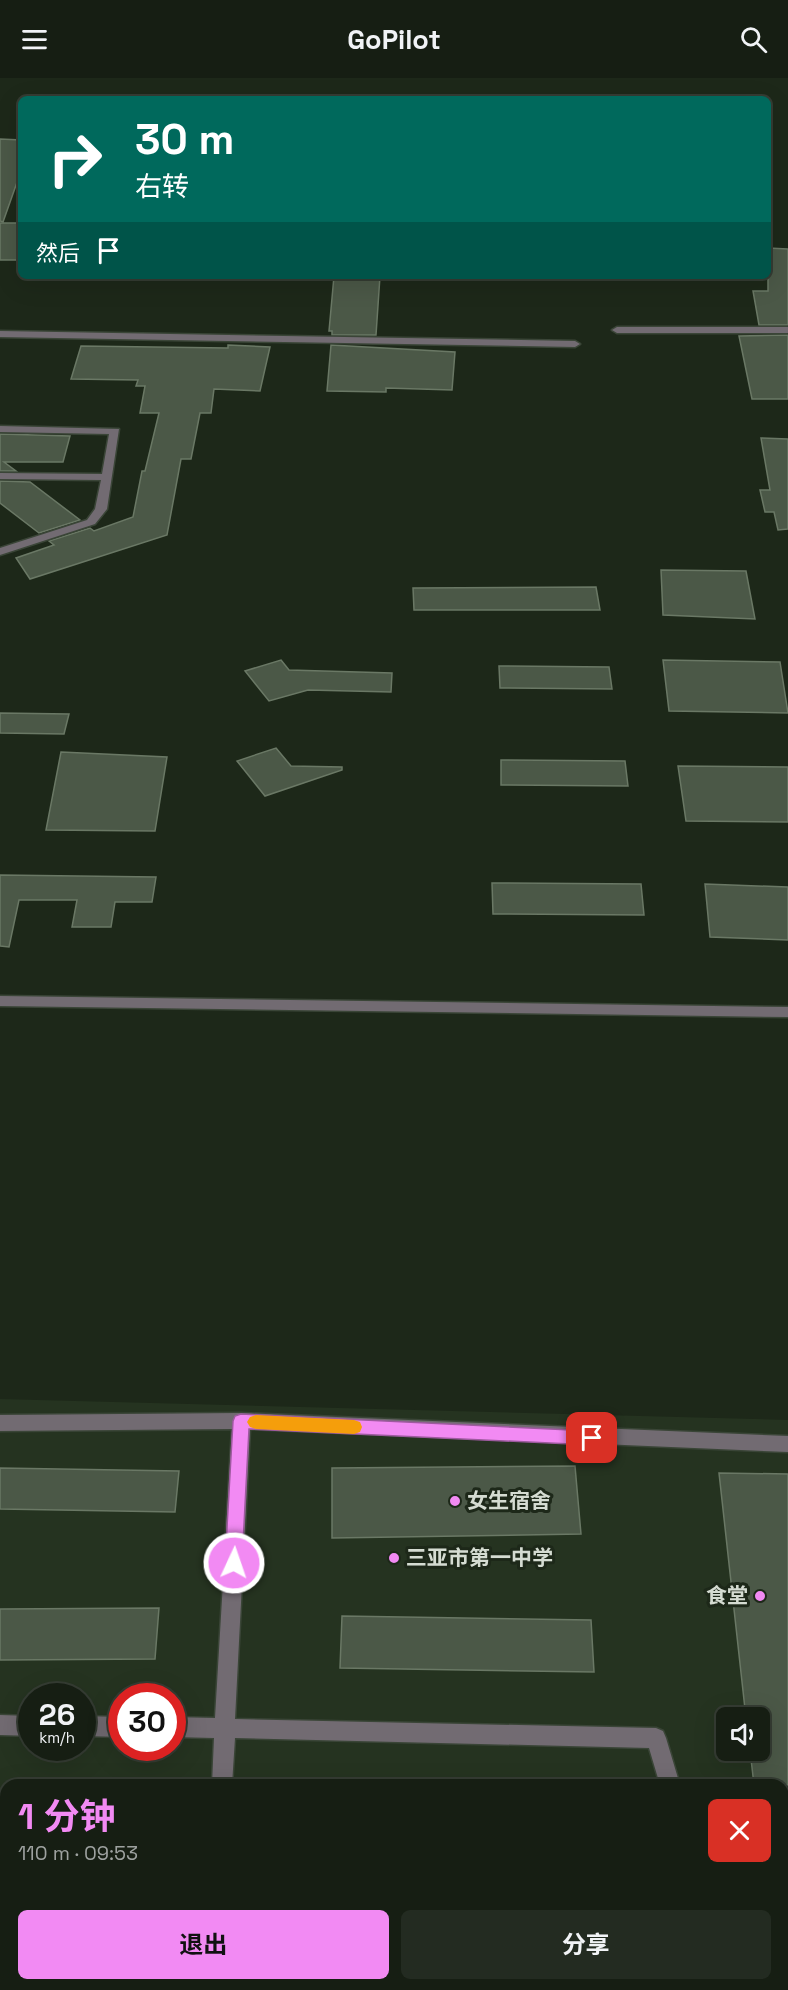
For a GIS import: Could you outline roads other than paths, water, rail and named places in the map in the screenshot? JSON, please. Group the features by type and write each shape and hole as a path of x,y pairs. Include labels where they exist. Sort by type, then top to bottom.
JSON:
{"street":[{"path":"617,330 788,330"},
{"path":"0,334 575,344"},
{"path":"0,429 115,431 101,509 91,522 0,552"},
{"path":"0,476 107,477"},
{"path":"0,1001 788,1012"},
{"path":"222,1779 241,1421"},
{"path":"0,1423 241,1421 788,1444"},
{"path":"0,1725 18,1726"},
{"path":"186,1727 656,1738 668,1779"}],"place":[{"name":"女生宿舍","path":"455,1501"},
{"name":"三亚市第一中学","path":"394,1558"},
{"name":"食堂","path":"760,1596"}]}
